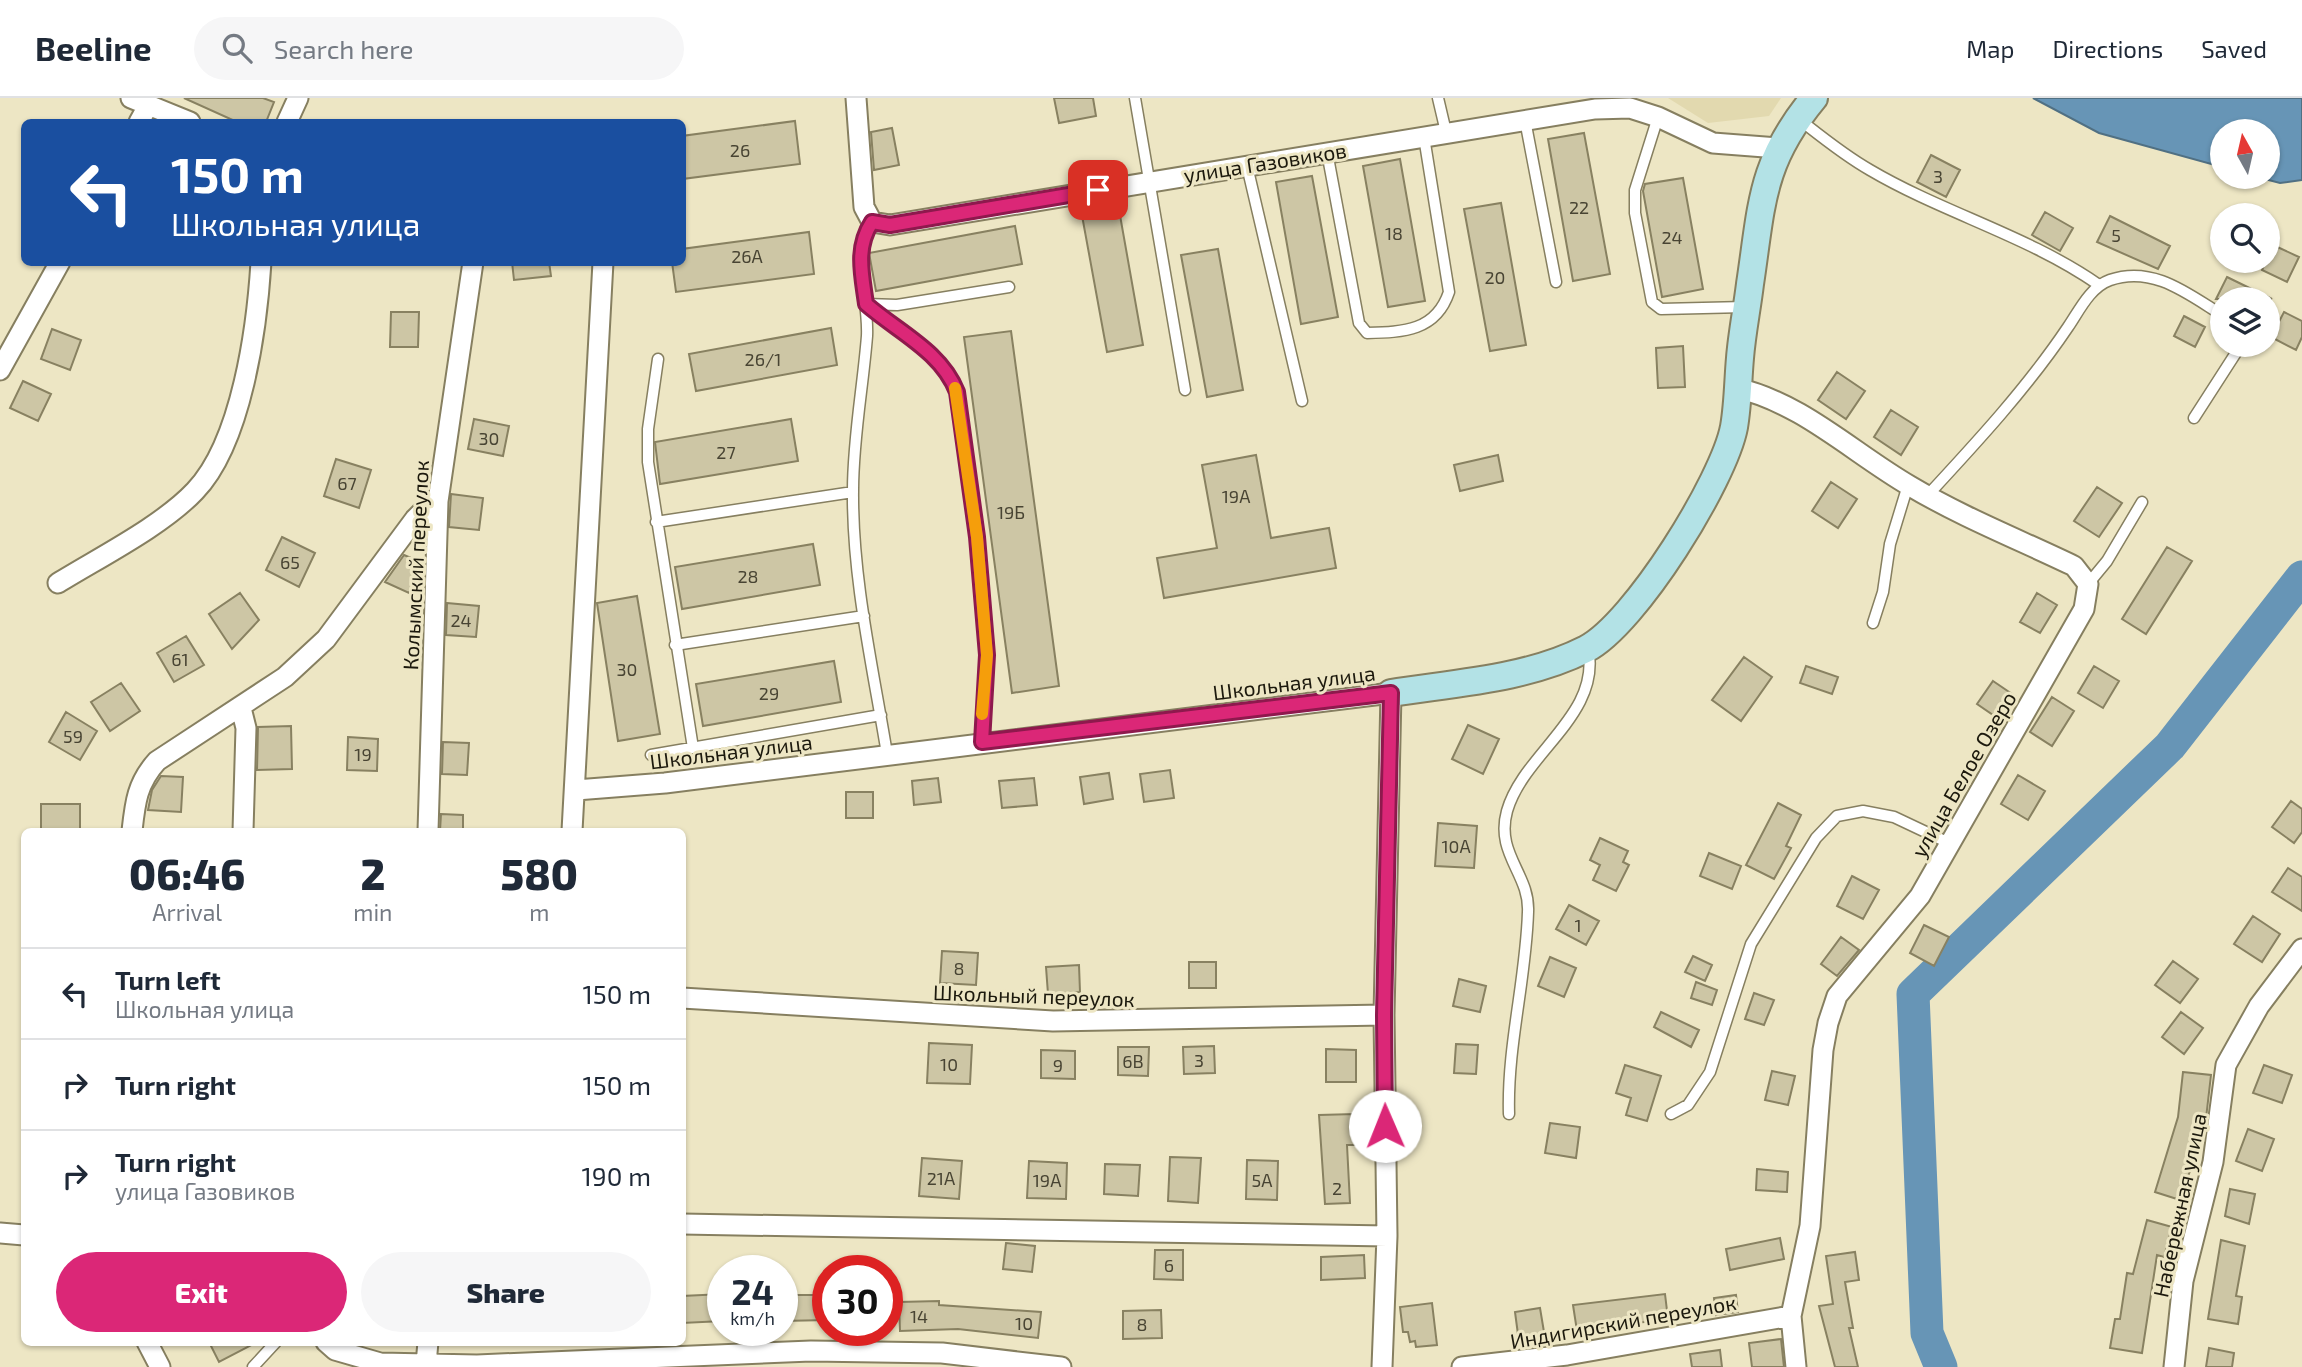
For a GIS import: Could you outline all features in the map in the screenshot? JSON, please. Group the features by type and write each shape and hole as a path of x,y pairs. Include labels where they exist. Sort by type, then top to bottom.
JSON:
{"street":[{"path":"288,119 298,98"},
{"path":"856,98 859,176 864,207 872,222"},
{"path":"141,119 154,103 184,119"},
{"name":"улица Газовиков","path":"872,222 890,225 1595,108 1630,108 1658,117 1713,143 1778,148"},
{"path":"1391,693 1522,671 1588,648 1605,637 1644,592 1717,473 1734,428 1747,307 1766,178 1778,148 1806,108"},
{"path":"0,370 58,266"},
{"path":"58,583 175,509 197,490 216,462 230,430 252,347 261,266"},
{"name":"Колымский переулок","path":"428,828 438,501 472,266"},
{"path":"572,828 603,266"},
{"path":"1737,388 1776,402 1826,430 1927,496 2074,566 2088,584"},
{"path":"132,828 136,793 151,768 285,677 326,639 415,519 429,505 438,501"},
{"name":"улица Белое Озеро","path":"1796,1367 1791,1317 1810,1226 1828,1024 1838,996 1920,896 2084,609 2088,584"},
{"name":"Школьная улица","path":"576,790 665,783 1391,693 1384,1015 1387,1236 1382,1367"},
{"path":"241,708 246,728 243,828"},
{"name":"Набережная улица","path":"2174,1367 2183,1281 2213,1162 2226,1065 2259,1006 2302,949"},
{"name":"Школьный переулок","path":"686,998 1053,1021 1384,1015"},
{"path":"686,1224 1387,1236"},
{"path":"0,1233 21,1235"},
{"name":"Индигирский переулок","path":"1462,1367 1567,1355 1791,1317"},
{"path":"149,1346 160,1367"},
{"path":"330,1346 335,1350 380,1363 538,1363 811,1351 942,1353 1061,1367"},
{"path":"426,1364 428,1346"},
{"path":"538,1363 539,1346"}],"lane":[{"path":"1135,98 1185,390"},
{"path":"1438,98 1446,132"},
{"path":"1806,108 1871,171 1996,229 2099,285"},
{"path":"1658,117 1634,190 1635,213 1652,302 1661,309 1747,307"},
{"path":"1525,120 1556,282"},
{"path":"1327,152 1359,323 1367,333 1393,332 1428,323 1443,310 1449,292 1424,136"},
{"path":"1247,165 1302,401"},
{"path":"872,222 862,237 860,258 867,336 859,392 853,492 864,616 887,754"},
{"path":"1927,496 2032,378 2099,285 2131,276 2153,277 2173,285 2210,308"},
{"path":"866,304 897,305 1009,287"},
{"path":"866,304 931,354 949,372 957,392 977,537 987,655 982,742"},
{"path":"2194,418 2233,357"},
{"path":"658,359 648,429 648,462 693,748"},
{"path":"1873,623 1883,592 1890,544 1908,485"},
{"path":"656,522 853,492"},
{"path":"2088,584 2107,561 2142,502"},
{"path":"675,645 864,616"},
{"path":"1509,1114 1510,1053 1529,909 1522,884 1508,855 1503,833 1508,808 1522,779 1574,711 1587,687 1591,664 1588,648"},
{"path":"651,755 881,715"},
{"path":"1671,1114 1688,1105 1710,1072 1751,944 1816,838 1837,816 1863,811 1894,817 1949,843"},
{"path":"253,1367 272,1346"}],"shaded area":[{"path":"1668,98 1781,98 1769,116 1708,123"}],"water":[{"path":"2033,98 2302,98 2302,180 2280,183 2280,119 2210,119 2210,164 2099,133"}],"building":[{"path":"184,98 263,98 274,102 267,119 230,119"},
{"path":"1054,98 1093,98 1096,116 1059,123"},
{"path":"795,121 800,164 686,178 686,135"},
{"path":"892,128 899,165 874,170 871,132"},
{"path":"1584,133 1610,274 1573,281 1548,139"},
{"path":"1931,155 1960,170 1946,197 1917,182"},
{"path":"1400,159 1425,301 1388,307 1363,166"},
{"path":"1312,176 1338,317 1301,324 1276,182"},
{"path":"1683,178 1703,289 1662,297 1643,191 1645,184"},
{"path":"1501,203 1526,345 1490,351 1464,209"},
{"path":"1118,204 1143,345 1107,352 1081,210"},
{"path":"2045,212 2073,228 2060,251 2032,235"},
{"path":"2110,216 2170,246 2158,269 2097,242"},
{"path":"1015,226 1022,264 876,291 869,253"},
{"path":"809,232 814,274 676,292 673,266 686,266 686,248"},
{"path":"2280,248 2299,257 2287,282 2268,273 2280,273"},
{"path":"1218,249 1243,390 1207,397 1181,255"},
{"path":"512,266 550,266 551,276 514,280"},
{"path":"2227,277 2247,287 2222,287"},
{"path":"391,312 419,312 418,347 390,347"},
{"path":"2284,312 2302,321 2302,337 2296,350 2280,342 2280,320"},
{"path":"2184,316 2205,327 2195,347 2174,336"},
{"path":"831,328 837,365 696,391 689,354"},
{"path":"52,329 81,340 70,370 41,359"},
{"path":"1011,331 1059,686 1012,693 964,337"},
{"path":"1683,346 1685,387 1658,388 1656,348"},
{"path":"1837,372 1865,391 1846,419 1818,400"},
{"path":"23,381 51,394 38,421 10,408"},
{"path":"1891,410 1918,427 1901,455 1874,437"},
{"path":"474,419 509,426 503,456 468,449"},
{"path":"791,419 798,461 660,484 655,442"},
{"path":"1256,455 1271,538 1329,528 1336,568 1164,598 1157,558 1217,548 1202,465"},
{"path":"1498,455 1503,481 1460,491 1454,465"},
{"path":"336,459 371,470 359,508 324,496"},
{"path":"1831,482 1857,499 1838,528 1812,511"},
{"path":"2097,487 2122,503 2099,537 2074,521"},
{"path":"451,494 483,498 479,530 449,527"},
{"path":"282,537 315,553 299,587 266,570"},
{"path":"813,544 820,585 682,609 675,567"},
{"path":"2167,547 2192,561 2146,634 2122,619"},
{"path":"404,555 423,563 409,593 385,582"},
{"path":"240,593 259,620 232,649 209,614"},
{"path":"2037,593 2057,605 2040,633 2020,622"},
{"path":"637,596 660,734 618,741 597,603"},
{"path":"447,603 479,606 476,637 446,635"},
{"path":"186,636 204,665 174,682 157,653"},
{"path":"1744,657 1772,677 1741,721 1712,700"},
{"path":"834,661 841,702 703,726 696,684"},
{"path":"1806,666 1838,677 1832,694 1800,683"},
{"path":"2094,666 2119,681 2103,708 2078,693"},
{"path":"1993,681 2015,696 1999,719 1977,704"},
{"path":"121,683 140,711 110,731 91,702"},
{"path":"2052,697 2074,711 2052,746 2030,732"},
{"path":"66,712 97,731 80,760 49,742"},
{"path":"1468,725 1499,739 1483,774 1452,759"},
{"path":"291,726 292,769 257,770 258,727"},
{"path":"348,737 378,739 377,771 347,770"},
{"path":"443,742 469,743 467,775 442,774"},
{"path":"1170,770 1174,798 1144,802 1140,774"},
{"path":"1109,773 1113,799 1084,804 1080,777"},
{"path":"2018,775 2045,791 2028,820 2001,804"},
{"path":"161,776 183,777 181,812 148,810 152,790"},
{"path":"938,778 941,802 914,805 912,781"},
{"path":"1034,778 1037,805 1002,808 999,781"},
{"path":"846,792 873,792 873,818 846,818"},
{"path":"2291,801 2302,809 2302,832 2294,843 2272,827"},
{"path":"1778,803 1801,815 1786,846 1791,848 1774,879 1746,865"},
{"path":"41,804 80,804 80,828 41,828"},
{"path":"441,814 463,815 463,828 440,828"},
{"path":"1438,823 1477,826 1474,868 1435,866"},
{"path":"1600,838 1628,851 1623,862 1629,865 1616,891 1593,880 1600,865 1590,860"},
{"path":"1709,853 1741,866 1732,889 1700,876"},
{"path":"2288,868 2302,877 2302,911 2272,892"},
{"path":"1852,876 1879,890 1863,919 1837,906"},
{"path":"1569,905 1599,921 1586,945 1556,929"},
{"path":"2253,916 2280,934 2262,962 2234,944"},
{"path":"1924,925 1949,937 1934,966 1910,953"},
{"path":"1841,937 1859,950 1837,976 1821,964"},
{"path":"942,951 978,953 976,985 940,983"},
{"path":"1693,956 1712,965 1705,981 1685,972"},
{"path":"1550,957 1576,968 1564,997 1538,986"},
{"path":"2173,961 2198,979 2180,1003 2155,985"},
{"path":"1189,962 1216,962 1216,988 1189,988"},
{"path":"1079,965 1080,992 1048,994 1046,967"},
{"path":"1459,979 1486,986 1480,1012 1453,1006"},
{"path":"1696,982 1717,990 1712,1005 1691,998"},
{"path":"1754,993 1774,1000 1764,1025 1745,1019"},
{"path":"1661,1012 1699,1030 1691,1047 1654,1027"},
{"path":"2181,1012 2203,1028 2184,1054 2162,1037"},
{"path":"929,1043 972,1045 970,1084 927,1083"},
{"path":"1456,1044 1478,1045 1476,1074 1454,1073"},
{"path":"1214,1046 1215,1073 1184,1074 1183,1047"},
{"path":"1118,1047 1149,1047 1148,1076 1118,1075"},
{"path":"1326,1049 1356,1050 1356,1082 1326,1082"},
{"path":"1041,1050 1075,1051 1075,1079 1041,1078"},
{"path":"1625,1065 1661,1076 1647,1121 1626,1115 1631,1098 1616,1093"},
{"path":"2264,1065 2292,1075 2282,1103 2253,1093"},
{"path":"1772,1071 1795,1076 1788,1105 1765,1100"},
{"path":"2183,1072 2211,1075 2205,1127 2180,1200 2155,1192 2178,1117"},
{"path":"1355,1114 1356,1145 1347,1145 1350,1203 1325,1204 1319,1115"},
{"path":"1550,1123 1580,1127 1576,1158 1545,1153"},
{"path":"2248,1129 2274,1139 2262,1171 2236,1161"},
{"path":"1170,1157 1201,1158 1198,1203 1168,1201"},
{"path":"922,1158 962,1161 959,1199 919,1196"},
{"path":"1247,1160 1278,1161 1277,1200 1246,1199"},
{"path":"1029,1161 1067,1163 1066,1199 1027,1198"},
{"path":"1105,1164 1140,1165 1138,1196 1104,1194"},
{"path":"1757,1169 1788,1172 1787,1192 1756,1190"},
{"path":"2230,1189 2255,1194 2249,1224 2225,1216"},
{"path":"2147,1220 2172,1227 2164,1257 2157,1255 2142,1353 2110,1348 2115,1319 2120,1319 2127,1273 2133,1274"},
{"path":"1780,1238 1784,1259 1730,1270 1726,1249"},
{"path":"2221,1240 2245,1246 2236,1296 2242,1297 2238,1324 2208,1319"},
{"path":"1006,1243 1035,1246 1032,1272 1003,1269"},
{"path":"1155,1250 1183,1250 1183,1280 1154,1279"},
{"path":"1855,1252 1859,1280 1845,1282 1853,1328 1849,1328 1858,1367 1835,1367 1819,1306 1833,1304 1826,1256"},
{"path":"1364,1255 1365,1278 1321,1280 1321,1257"},
{"path":"1665,1294 1668,1319 1577,1331 1573,1305"},
{"path":"707,1295 707,1322 686,1323 686,1296"},
{"path":"798,1295 812,1295 812,1320 798,1321"},
{"path":"1736,1295 1738,1312 1716,1315 1714,1298"},
{"path":"939,1301 939,1305 1041,1312 1038,1338 958,1329 903,1331 903,1302"},
{"path":"1432,1303 1437,1345 1416,1347 1415,1341 1410,1342 1408,1332 1403,1332 1400,1307"},
{"path":"1540,1308 1545,1338 1519,1342 1515,1312"},
{"path":"1161,1310 1162,1338 1123,1339 1123,1311"},
{"path":"1781,1339 1784,1367 1752,1367 1749,1343"},
{"path":"211,1346 249,1346 219,1362"},
{"path":"2209,1348 2234,1353 2232,1367 2206,1367"},
{"path":"1720,1350 1722,1367 1692,1367 1690,1354"}],"waterway":[{"path":"1941,1367 1927,1333 1913,994 2170,746 2302,577"}],"slow traffic":[{"path":"955,388 977,537 987,655 982,714"}],"route":[{"path":"1098,190 890,225 872,222 862,237 860,258 866,304 931,354 949,372 957,392 977,537 987,655 982,742 1391,693 1384,1015 1385,1126"}]}
